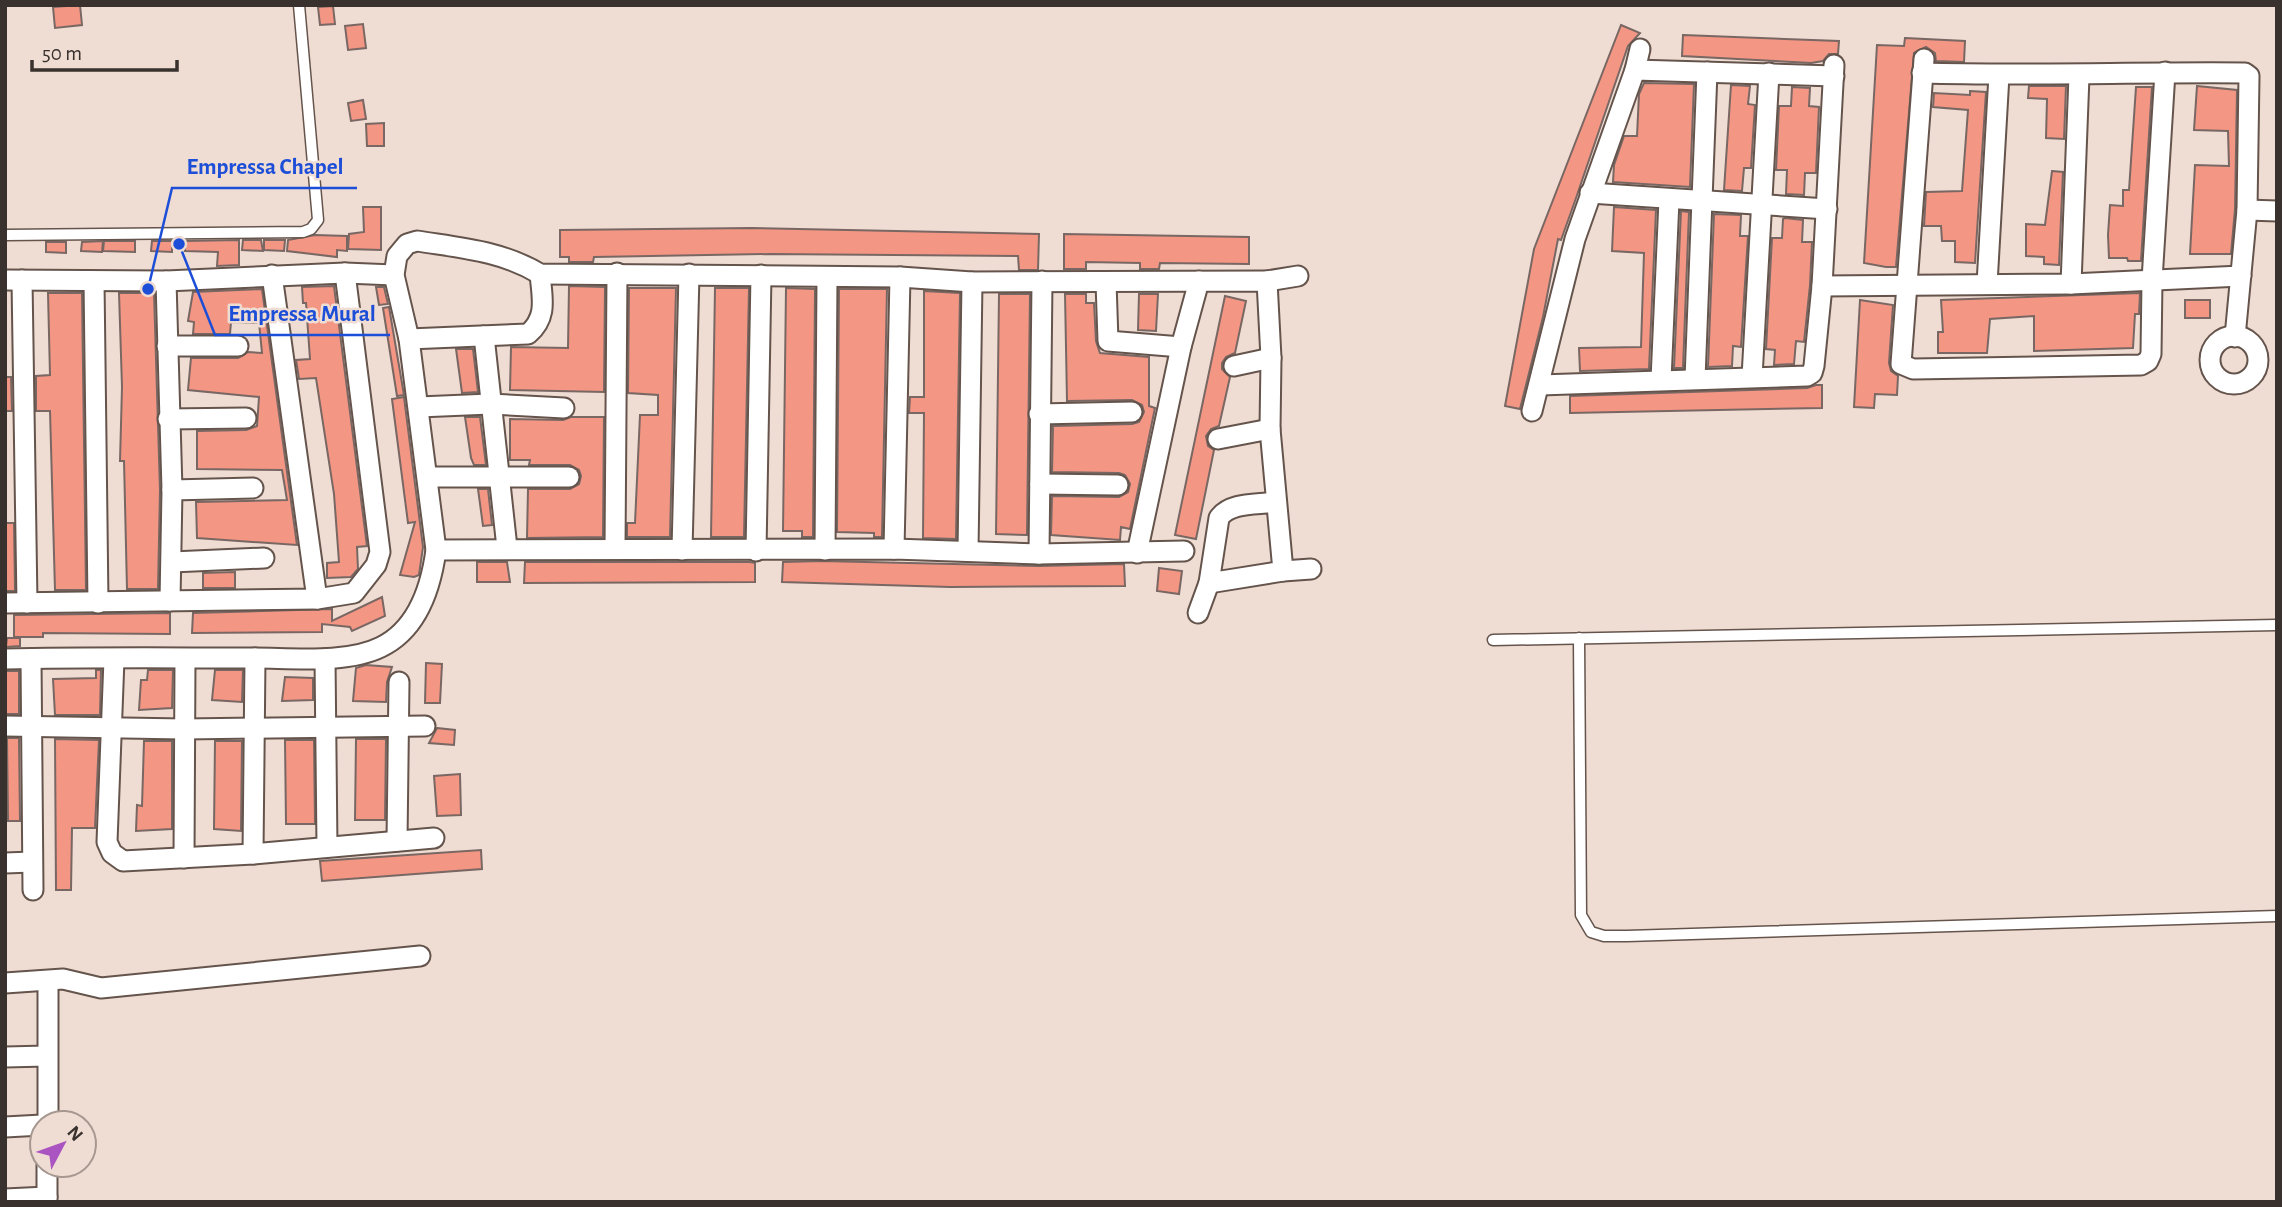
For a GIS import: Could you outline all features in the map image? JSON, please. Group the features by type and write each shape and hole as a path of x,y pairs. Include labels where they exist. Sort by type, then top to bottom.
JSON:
{"street":[{"path":"1532,411 1575,240 1636,71 1640,49"},
{"path":"2165,72 2152,280 2151,354 2148,361 2140,365 1906,368 1901,364 1923,66 1999,75 2079,76 2165,72 2245,73 2249,76 2247,210 2235,337"},
{"path":"1540,385 1807,376 1812,373 1822,286 1834,70 1769,73 1636,71"},
{"path":"1695,379 1707,72"},
{"path":"1752,377 1769,73"},
{"path":"1987,284 1999,75"},
{"path":"2071,284 2079,76"},
{"path":"1590,193 1827,209"},
{"path":"1661,380 1669,200"},
{"path":"2247,210 2277,211"},
{"path":"5,659 325,660 380,648 402,632 423,603 432,578 436,550 409,339 394,275 397,256 407,244 418,241 488,251 520,262 540,274 900,277 972,282 1267,281 1298,275"},
{"path":"5,603 317,599 354,593 372,571 380,552 345,272"},
{"path":"27,603 13,280 166,281 345,272 394,275"},
{"path":"615,549 617,273"},
{"path":"409,339 528,334 538,326 543,314 540,274"},
{"path":"682,550 689,274"},
{"path":"272,275 317,599"},
{"path":"757,551 761,275"},
{"path":"1822,286 2071,284 2241,276"},
{"path":"894,549 900,277"},
{"path":"825,550 827,278"},
{"path":"94,281 98,603"},
{"path":"166,281 172,489 170,601"},
{"path":"1040,554 1042,281"},
{"path":"1137,553 1181,347 1199,281"},
{"path":"1267,281 1271,358 1270,429 1283,571"},
{"path":"968,551 972,282"},
{"path":"1106,282 1108,341 1181,347"},
{"path":"2228,336 2235,337 2242,337 2253,345 2258,358 2257,367 2246,382 2232,385 2219,380 2211,369 2210,355 2216,343 2228,336"},
{"path":"484,337 497,476 508,548"},
{"path":"166,346 238,346"},
{"path":"1234,366 1271,358"},
{"path":"2257,367 2277,370"},
{"path":"419,407 490,404 564,408"},
{"path":"1040,414 1132,412"},
{"path":"168,419 246,418"},
{"path":"1218,439 1270,429"},
{"path":"428,477 569,477"},
{"path":"1040,484 1118,485"},
{"path":"172,489 253,488"},
{"path":"1198,613 1209,583 1219,518 1223,512 1230,508 1275,502"},
{"path":"436,550 894,549 1040,554 1184,551"},
{"path":"172,562 264,558"},
{"path":"1209,583 1311,569"},
{"path":"253,854 255,658"},
{"path":"31,659 33,890"},
{"path":"114,659 107,842 112,853 123,861 253,854 433,838"},
{"path":"184,858 186,659"},
{"path":"325,660 327,846"},
{"path":"397,841 399,682"},
{"path":"5,726 112,729 425,726"},
{"path":"5,863 32,862"},
{"path":"5,983 63,979 101,988 420,956"},
{"path":"48,982 48,1109"},
{"path":"5,1057 47,1056"},
{"path":"5,1127 28,1126"},
{"path":"5,1199 47,1199 47,1179"}],"lane":[{"path":"5,235 303,232 311,229 318,220 299,5"},
{"path":"1493,640 2277,625"},
{"path":"1579,638 1581,915 1591,932 1604,936 1627,936 2277,916"}],"building":[{"path":"80,5 82,25 55,28 53,7"},
{"path":"333,6 335,24 320,25 318,7"},
{"path":"363,24 366,48 348,50 345,26"},
{"path":"1621,25 1640,33 1628,46 1561,240 1558,239 1543,317 1520,409 1505,406 1534,249"},
{"path":"1683,35 1839,41 1838,54 1829,54 1823,61 1811,63 1682,56"},
{"path":"1905,38 1965,41 1964,62 1936,61 1935,53 1926,47 1914,53 1896,267 1886,267 1864,263 1877,45 1904,46"},
{"path":"1644,83 1694,84 1690,187 1613,182 1614,165 1624,136 1637,136 1639,94"},
{"path":"1731,85 1750,86 1748,104 1755,105 1751,168 1744,168 1742,191 1724,190"},
{"path":"2029,86 2066,86 2064,139 2046,138 2047,99 2028,98"},
{"path":"2197,86 2237,90 2235,209 2231,254 2190,254 2195,165 2229,166 2228,131 2194,130"},
{"path":"1792,87 1810,88 1809,106 1819,107 1816,173 1805,173 1804,195 1786,194 1787,170 1776,170 1779,106 1791,106"},
{"path":"2136,87 2152,87 2141,261 2128,261 2127,258 2109,258 2108,235 2110,205 2123,206 2123,190 2129,190"},
{"path":"1970,91 1986,92 1975,263 1955,262 1955,241 1942,241 1941,226 1924,226 1926,192 1962,191 1968,110 1933,107 1934,93 1970,95"},
{"path":"363,100 366,119 351,121 348,103"},
{"path":"384,123 384,146 367,146 366,124"},
{"path":"2052,171 2063,172 2059,265 2044,264 2044,257 2026,256 2026,224 2045,225"},
{"path":"363,207 381,207 381,250 348,249 349,234 364,232"},
{"path":"1614,207 1656,210 1649,369 1580,371 1579,348 1641,347 1644,253 1612,251"},
{"path":"1681,211 1689,212 1683,368 1674,368"},
{"path":"1714,214 1741,215 1740,236 1748,236 1741,347 1733,346 1732,366 1708,367"},
{"path":"1785,218 1803,220 1802,242 1812,242 1810,285 1804,342 1796,341 1794,364 1774,365 1775,350 1766,349 1772,238 1782,238"},
{"path":"752,228 1039,234 1038,270 1019,270 1018,256 770,254 594,257 593,262 569,262 569,257 560,257 560,230"},
{"path":"1064,234 1249,237 1249,264 1160,263 1159,269 1140,269 1140,263 1086,262 1086,269 1064,269"},
{"path":"315,235 347,236 347,251 337,250 337,257 287,251 288,240"},
{"path":"239,240 239,265 217,266 218,252 185,251 185,241"},
{"path":"243,240 261,240 263,251 242,250"},
{"path":"264,240 285,240 284,251 264,250"},
{"path":"103,241 102,252 81,251 82,242"},
{"path":"104,241 135,241 135,252 103,251"},
{"path":"152,241 172,241 172,252 151,251"},
{"path":"46,242 66,242 66,253 46,252"},
{"path":"334,286 367,546 357,547 358,569 351,577 327,578 327,563 339,562 334,494 316,378 299,379 296,360 310,359 306,303 303,303 302,287"},
{"path":"569,286 605,287 604,392 510,390 511,347 568,348"},
{"path":"376,287 384,287 388,304 379,305"},
{"path":"629,288 676,288 670,537 627,537 627,523 635,523 640,415 658,415 658,395 628,393"},
{"path":"715,288 749,288 744,537 711,537"},
{"path":"786,288 815,289 813,537 802,537 802,531 783,531"},
{"path":"262,289 297,545 197,538 196,502 287,500 282,470 197,469 197,431 246,430 257,426 259,397 188,390 191,358 238,358 248,352 262,353 259,323 231,322 230,334 193,334 194,322 188,321 193,292"},
{"path":"839,289 887,289 882,537 874,537 874,533 837,532"},
{"path":"924,291 960,293 956,539 923,538 924,413 909,413 910,397 924,397"},
{"path":"48,293 82,293 86,590 55,590 50,411 36,411 36,376 50,375"},
{"path":"119,293 154,293 160,490 158,589 127,589 124,461 120,461 122,387"},
{"path":"2140,293 2139,314 2135,314 2133,348 2034,351 2034,316 1990,319 1987,353 1938,353 1938,332 1943,332 1941,300"},
{"path":"999,294 1030,294 1027,535 996,534"},
{"path":"1065,294 1086,294 1086,303 1094,303 1096,341 1100,353 1149,357 1149,406 1155,408 1130,529 1121,527 1120,540 1051,535 1052,496 1119,497 1128,492 1130,484 1125,475 1119,473 1052,472 1053,426 1132,424 1139,422 1144,412 1142,405 1132,400 1067,401"},
{"path":"1139,294 1158,294 1156,331 1138,330"},
{"path":"1225,296 1246,301 1235,353 1226,357 1222,363 1222,369 1230,377 1219,426 1211,429 1206,436 1208,446 1214,450 1196,539 1175,535"},
{"path":"1860,300 1893,305 1889,363 1891,371 1898,376 1897,395 1875,394 1874,408 1854,407"},
{"path":"2185,300 2210,300 2210,318 2185,318"},
{"path":"389,307 404,395 397,396 383,308"},
{"path":"456,349 473,349 478,392 462,393"},
{"path":"5,377 11,377 12,411 5,411"},
{"path":"1822,385 1822,408 1570,413 1570,396 1807,388"},
{"path":"404,397 423,547 419,575 414,577 400,575 415,522 408,523 392,399"},
{"path":"465,417 480,417 486,465 474,465"},
{"path":"571,417 604,417 603,537 527,538 528,489 570,489 579,484 581,476 579,470 570,465 529,465 530,460 510,460 510,419 563,420"},
{"path":"478,489 488,489 492,525 483,526"},
{"path":"5,523 14,523 15,591 6,591"},
{"path":"477,562 507,562 510,582 477,582"},
{"path":"525,562 750,562 755,563 755,582 524,583"},
{"path":"783,562 1039,566 1124,564 1125,586 950,587 782,582"},
{"path":"1159,568 1182,571 1179,594 1157,591"},
{"path":"235,572 235,588 203,588 203,573"},
{"path":"382,597 385,616 352,631 350,627 322,624 322,632 192,633 193,613 332,609 332,621"},
{"path":"170,613 170,634 43,633 43,637 14,637 14,615"},
{"path":"7,638 20,638 20,646 6,647"},
{"path":"426,663 442,664 440,703 425,703"},
{"path":"366,665 392,667 387,682 386,702 353,701 356,668"},
{"path":"96,670 101,670 100,715 55,715 53,679 96,678"},
{"path":"148,670 173,670 172,708 139,710 141,680 147,680"},
{"path":"215,670 243,670 242,702 212,700"},
{"path":"6,671 19,671 19,714 6,714"},
{"path":"285,677 313,678 313,700 282,701"},
{"path":"437,728 455,730 454,745 429,743"},
{"path":"7,738 19,738 20,821 8,821"},
{"path":"55,739 99,740 95,828 72,828 71,890 56,890"},
{"path":"356,739 386,739 385,820 355,820"},
{"path":"285,740 314,740 315,824 286,824"},
{"path":"144,741 172,741 172,829 136,831 137,805 142,806"},
{"path":"215,741 242,741 241,831 214,829"},
{"path":"460,774 461,815 437,816 434,776"},
{"path":"481,850 482,869 322,881 320,861"}],"place":[{"name":"Empressa Mural","path":"179,244"},
{"name":"Empressa Chapel","path":"148,289"}]}
